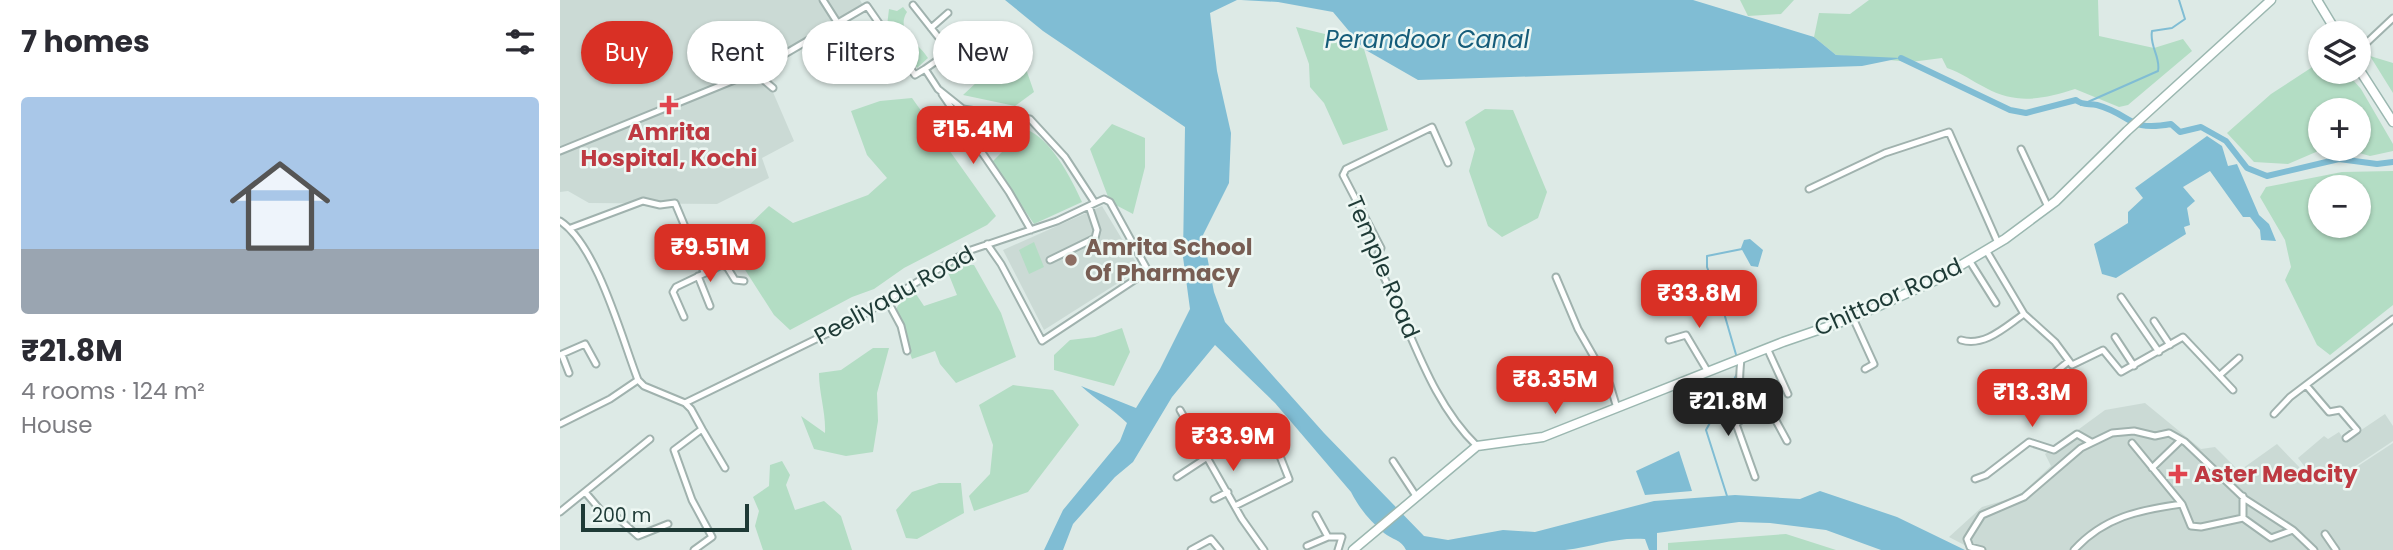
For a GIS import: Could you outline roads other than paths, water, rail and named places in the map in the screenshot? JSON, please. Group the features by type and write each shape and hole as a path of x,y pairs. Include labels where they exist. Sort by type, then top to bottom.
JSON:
{"main road":[{"name":"Chittoor Road","path":"1477,446 1543,437 1768,348 1853,318 1936,280 1998,243 2048,207 2127,131 2272,0"},
{"path":"2317,0 2330,21"},
{"path":"2369,84 2393,122"},
{"path":"1353,550 1477,446"}],"street":[{"path":"823,0 836,21"},
{"path":"839,21 875,0"},
{"path":"913,5 933,31"},
{"path":"867,6 915,75 933,64"},
{"path":"931,28 948,13"},
{"path":"2371,39 2393,18"},
{"path":"2385,27 2393,29"},
{"path":"925,69 1009,192 1031,230"},
{"path":"560,151 725,84"},
{"path":"768,84 773,88"},
{"path":"938,89 963,109 1030,120 1065,158 1092,204 1097,230 1095,238 1050,260"},
{"name":"Temple Road","path":"1448,163 1432,127 1346,169 1343,175 1381,248 1375,260 1430,375 1456,421 1477,446"},
{"path":"1809,190 1885,153 1949,132 1998,243"},
{"path":"2021,149 2048,207"},
{"path":"987,244 1042,341 1148,271 1111,202 1104,199 1092,204"},
{"path":"571,229 643,201 660,205 675,203 710,306"},
{"name":"Peeliyadu Road","path":"685,403 853,321 968,251 1031,230 1092,204"},
{"path":"560,221 571,229 608,298 638,380 644,386 691,408 725,468"},
{"path":"1986,250 2024,314 2055,342 2072,365 2103,350 2121,372 2186,338 2233,390"},
{"path":"1969,260 1996,303"},
{"path":"684,317 673,292 701,274 726,265 736,280 744,281"},
{"path":"1556,277 1578,330 1610,385 1617,408"},
{"path":"2120,297 2159,352"},
{"path":"887,300 901,326 907,351"},
{"path":"1961,340 1973,343 1992,336 2024,314"},
{"path":"1853,318 1874,364 1865,369"},
{"path":"2274,414 2306,385 2393,319"},
{"path":"2154,321 2171,345"},
{"path":"1669,340 1686,335 1708,372"},
{"path":"2115,337 2134,366"},
{"path":"569,373 561,355 585,344 596,363"},
{"path":"1768,348 1788,394"},
{"path":"2221,374 2239,358"},
{"path":"1737,360 1738,387 1750,413"},
{"path":"2048,408 2058,402 2043,382 2069,361"},
{"path":"560,424 610,399 638,380"},
{"path":"2306,385 2329,412 2340,410 2357,430 2346,438"},
{"path":"1755,477 1736,424 1750,413 1768,406 1787,441"},
{"path":"1180,410 1209,456 1235,506 1264,550"},
{"path":"694,550 712,537 692,500 674,450 702,429"},
{"path":"1982,550 1970,547 1967,539 1982,515 2024,497 2091,442 2112,433 2134,431 2155,436 2169,433 2181,440 2243,496 2293,530 2314,550"},
{"path":"1975,479 1986,475 2029,442 2054,450 2077,434 2091,442"},
{"path":"560,512 650,439"},
{"path":"2152,468 2181,440"},
{"path":"1235,506 1289,479 1274,441"},
{"path":"2132,443 2182,504 2191,526 2201,527 2243,518 2271,538 2293,530"},
{"path":"1177,477 1209,456"},
{"path":"1394,461 1416,496"},
{"path":"585,492 602,512 618,518 638,536 668,524"},
{"path":"1214,499 1228,492"},
{"path":"2243,496 2243,518"},
{"path":"2074,550 2091,532 2125,514 2182,504"},
{"path":"1316,515 1328,537"},
{"path":"2325,534 2336,550"},
{"path":"1307,546 1328,537 1342,537 1338,550"},
{"path":"1191,550 1212,539 1220,550"}],"water":[{"path":"1005,0 1237,0 1210,13 1217,71 1231,133 1229,183 1203,235 1214,292 1225,322 1324,433 1424,536 1448,540 1503,530 1535,532 1654,501 1735,495 1800,499 1820,491 1897,517 1965,550 1881,550 1826,530 1739,522 1657,533 1657,550 1649,550 1645,539 1634,539 1565,550 1406,550 1370,519 1351,492 1275,403 1215,345 1172,397 1133,462 1115,477 1073,524 1063,550 1044,550 1063,510 1120,441 1127,423 1081,386 1136,408 1160,369 1190,309 1183,257 1185,127 1031,21"},
{"name":"Perandoor Canal","path":"1241,0 1693,0 1814,37 1836,55 1901,58 1862,66 1418,80 1364,49 1333,12 1278,2"},
{"path":"2207,136 2222,146 2228,166 2237,164 2259,215 2269,224 2276,241 2261,240 2260,230 2250,217 2243,217 2210,171 2183,187 2195,201 2187,208 2190,225 2184,227 2186,234 2116,278 2102,274 2094,244 2128,223 2128,212 2143,198 2135,188"},
{"path":"1750,239 1763,250 1758,267 1751,266 1741,248 1744,240"},
{"path":"1679,451 1692,491 1645,495 1636,471"}],"waterway":[{"path":"2081,105 2158,71 2152,31 2172,28 2185,19 2179,0"},
{"path":"1901,58 2010,110 2026,113 2076,100 2109,109 2146,126 2171,124 2180,132 2201,127 2226,141 2247,168 2267,176 2339,159 2377,164 2393,162"},
{"path":"1737,358 1724,313 1733,300 1733,293 1731,289 1715,289 1707,267 1707,256 1742,249"},
{"path":"1727,496 1706,430 1737,374"}],"place":[{"name":"Amrita Hospital, Kochi","path":"669,105"},
{"name":"Amrita School Of Pharmacy","path":"1071,260"},
{"name":"Aster Medcity","path":"2178,474"}]}
